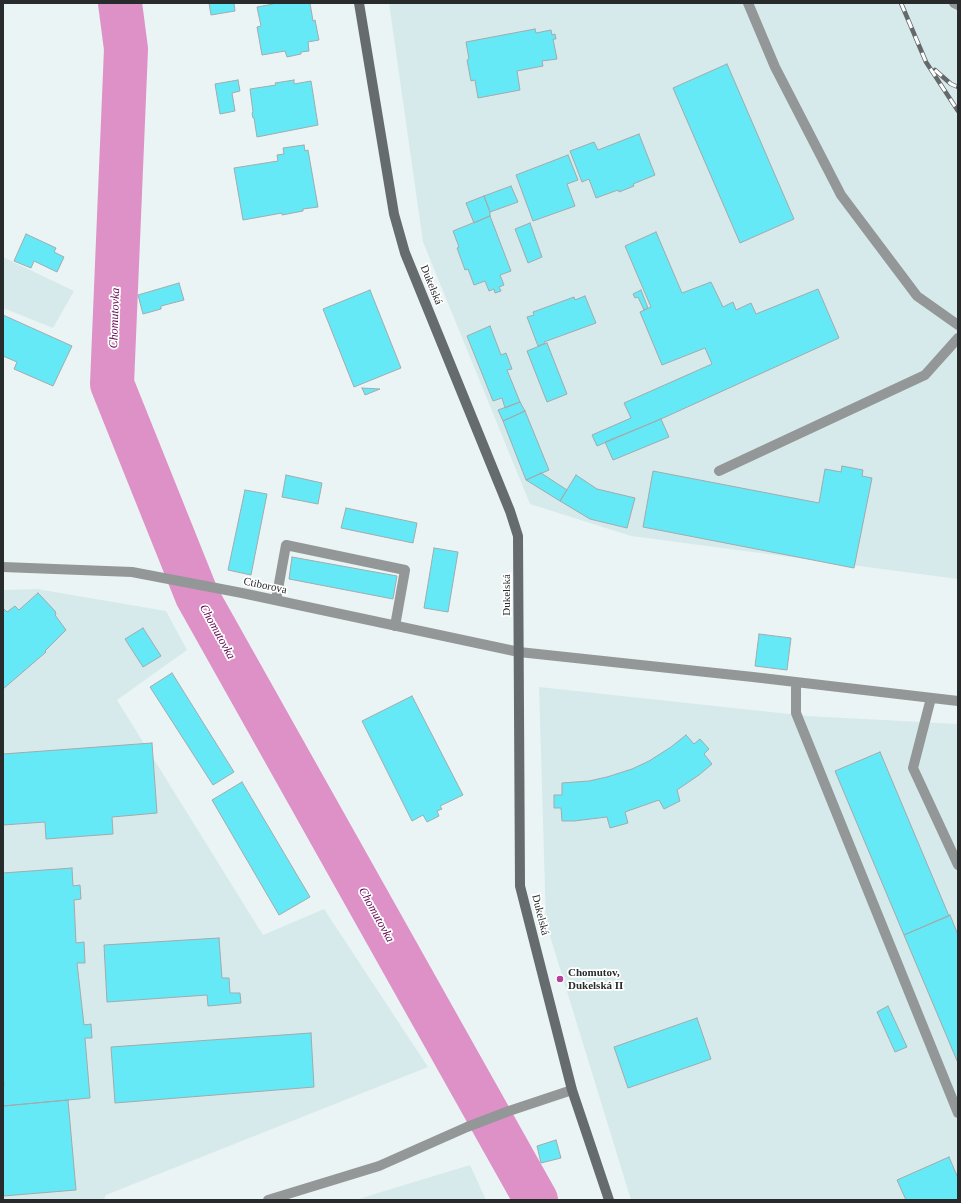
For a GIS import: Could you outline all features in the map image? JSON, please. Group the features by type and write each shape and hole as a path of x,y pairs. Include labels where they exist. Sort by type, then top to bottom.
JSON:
{"street":[{"name":"Dukelská","path":"359,3 394,214 405,253 510,511 518,536 520,886 572,1090 609,1200"},
{"path":"748,3 775,67 841,195 917,296 958,325"},
{"path":"954,3 958,5"},
{"path":"719,471 925,375 958,338"},
{"path":"276,600 286,545 405,570 395,626"},
{"name":"Ctiborova","path":"3,567 132,572 276,600 519,652 958,701"},
{"path":"796,682 796,713 958,1113"},
{"path":"932,698 913,768 958,865"},
{"path":"268,1200 379,1166 468,1127 509,1111 572,1090"}],"shaded area":[{"path":"389,3 958,3 958,579 631,536 530,504 423,242"},
{"path":"3,257 74,291 53,328 3,308"},
{"path":"37,589 166,611 187,650 117,700 263,935 324,909 428,1067 106,1195 104,1200 3,1200 3,590"},
{"path":"539,687 808,716 958,724 958,1200 631,1200 546,923"},
{"path":"470,1165 486,1200 355,1200"}],"building":[{"path":"209,3 234,3 235,11 211,15"},
{"path":"273,3 310,3 313,21 315,20 319,40 308,42 309,51 287,57 285,51 262,55 257,27 261,26 257,7"},
{"path":"535,29 536,33 551,30 552,35 555,34 556,39 553,39 557,59 542,61 543,66 517,71 520,90 478,98 475,80 471,81 467,60 469,59 466,42"},
{"path":"727,64 794,219 740,243 673,88"},
{"path":"238,80 240,91 232,93 235,111 220,114 215,84"},
{"path":"294,80 294,84 311,81 318,125 257,137 252,113 250,89 276,85 275,83"},
{"path":"639,134 655,175 633,184 634,186 619,192 618,190 596,198 589,179 582,182 570,151 594,142 598,150"},
{"path":"304,145 305,151 308,150 318,207 303,209 303,211 282,215 282,213 243,220 234,168 278,161 277,155 284,154 283,148"},
{"path":"568,155 578,180 567,184 575,206 533,221 516,175"},
{"path":"511,186 518,202 490,212 484,196"},
{"path":"484,196 490,216 474,223 466,203"},
{"path":"490,216 511,271 500,275 504,285 499,287 501,291 495,293 494,289 489,291 485,281 474,285 468,269 465,270 453,231"},
{"path":"530,223 542,257 528,263 515,229"},
{"path":"656,232 682,293 711,282 723,307 733,302 736,310 751,303 756,314 818,289 839,338 661,419 597,446 592,435 631,418 624,403 712,364 705,348 662,365 640,312 651,307 625,246"},
{"path":"26,234 56,248 54,252 64,257 57,272 34,261 31,268 14,261"},
{"path":"179,283 184,300 161,306 161,309 143,314 138,295"},
{"path":"370,290 401,368 354,387 323,309"},
{"path":"641,290 648,308 644,310 638,297 635,298 633,294"},
{"path":"585,296 596,323 544,342 545,343 538,346 527,317 534,315 533,312 574,297 575,300"},
{"path":"3,315 72,346 53,386 14,369 17,362 3,356"},
{"path":"490,326 501,355 506,353 512,369 507,370 520,402 505,408 502,398 493,401 467,336"},
{"path":"547,343 567,394 547,402 527,351"},
{"path":"362,388 380,389 365,395"},
{"path":"520,402 525,411 503,421 498,410"},
{"path":"525,411 549,470 526,480 503,421"},
{"path":"661,419 669,437 613,460 605,442"},
{"path":"842,466 863,470 862,476 872,478 854,568 643,527 653,471 819,503 825,469 841,472"},
{"path":"541,473 567,490 560,501 526,480"},
{"path":"286,475 322,483 318,504 282,497"},
{"path":"576,475 597,489 635,498 627,528 590,519 560,501"},
{"path":"245,490 267,494 251,575 228,570"},
{"path":"346,508 417,523 413,543 341,528"},
{"path":"434,548 458,552 448,612 424,608"},
{"path":"292,557 397,576 393,599 289,579"},
{"path":"38,593 55,611 55,615 66,630 45,651 46,652 3,689 3,608 7,612 15,606 19,610"},
{"path":"143,628 161,656 143,667 125,639"},
{"path":"759,634 791,638 787,670 755,666"},
{"path":"172,673 234,772 213,785 150,687"},
{"path":"412,696 463,795 440,806 442,809 437,811 439,816 427,822 423,815 412,821 362,721"},
{"path":"686,735 694,744 700,739 709,749 704,754 712,764 677,790 680,801 664,809 659,800 625,812 628,823 610,828 607,817 562,821 561,808 554,808 554,795 562,795 562,783 589,781 632,769 649,761"},
{"path":"152,743 157,813 112,817 113,834 46,839 45,822 3,825 3,754"},
{"path":"880,752 949,916 904,935 835,771"},
{"path":"242,782 310,897 279,915 212,800"},
{"path":"72,868 73,886 80,885 81,899 74,900 76,943 84,942 85,963 77,963 84,1025 91,1024 92,1038 85,1038 90,1098 3,1106 3,873"},
{"path":"950,915 958,935 958,1063 904,935"},
{"path":"219,938 222,978 229,978 230,993 240,993 241,1003 208,1006 207,995 107,1002 104,945"},
{"path":"888,1006 907,1047 895,1052 877,1012"},
{"path":"697,1018 711,1059 628,1088 614,1047"},
{"path":"311,1033 314,1087 115,1103 111,1047"},
{"path":"68,1100 76,1190 3,1196 3,1106"},
{"path":"556,1140 561,1158 541,1163 537,1146"},
{"path":"949,1157 958,1178 958,1200 906,1200 897,1180"}],"waterway":[{"name":"Chomutovka","path":"120,3 126,49 112,384 197,596 536,1200"}],"railway":[{"path":"901,3 926,62 958,111"},
{"path":"935,70 951,84 958,87"}],"place":[{"name":"Chomutov, Dukelská II","path":"560,979"}]}
